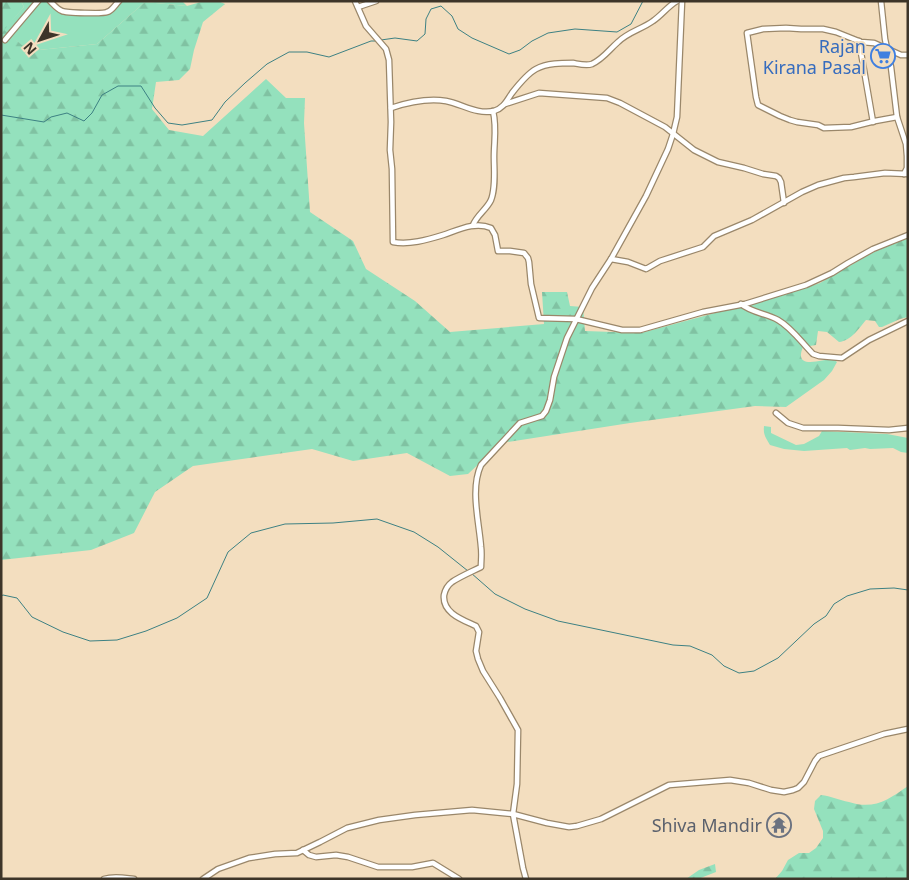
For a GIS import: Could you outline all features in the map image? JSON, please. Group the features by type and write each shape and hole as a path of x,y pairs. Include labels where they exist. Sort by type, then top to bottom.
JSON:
{"street":[{"path":"5,40 38,1"},
{"path":"50,1 56,8 66,13 109,12 119,1"},
{"path":"355,1 366,26 386,49 389,60 393,242 406,243 422,240 474,225 485,225 491,228 495,235 498,251 524,254 528,258 539,318 576,319 622,330 640,330 703,312 741,304 818,281 873,249 908,236"},
{"path":"358,7 376,1"},
{"path":"505,104 520,83 531,72 549,64 571,63 589,65 606,54 626,36 654,20 677,1"},
{"path":"526,879 513,814 517,784 518,730 483,671 478,659 476,651 479,632 476,626 450,611 446,605 444,593 452,582 480,567 481,550 476,503 478,473 481,465 520,423 542,416 546,412 567,338 592,288 611,259 646,196 668,149 674,134 677,117 682,1"},
{"path":"611,259 628,262 646,269 703,247 714,236 752,220 802,192 818,186 844,178 885,173 906,174 906,144 897,117 892,67 881,1"},
{"path":"897,117 851,127 824,128 818,125 790,120 758,105 747,33 763,29 822,29 859,41 884,46 901,54 908,55"},
{"path":"859,41 873,122"},
{"path":"391,108 414,102 435,100 447,101 473,110 494,111 505,104 539,93 607,98 665,127 694,150 718,162 776,176 781,182 784,203"},
{"path":"474,225 476,219 488,206 491,199 496,135 494,111"},
{"path":"741,304 752,311 762,313 780,322 813,354 819,356 842,358 869,340 908,321"},
{"path":"776,413 788,422 803,428 889,430 908,428"},
{"path":"204,879 218,869 249,858 297,853 347,828 379,820 472,810 513,814 547,823 577,826 607,816 669,785 730,780 784,792 798,788 804,782 819,756 884,734 908,729"},
{"path":"303,850 316,857 336,854 378,868 412,867 434,863 459,879"},
{"path":"104,879 134,879"}],"green space":[{"path":"1,1 21,1 24,7 4,30 29,51 97,44 145,2 187,6 204,1 218,1 225,4 203,22 190,69 179,80 156,82 152,109 169,130 203,136 266,79 286,98 305,98 304,123 310,212 353,241 366,269 415,301 450,332 544,324 542,292 567,292 570,306 583,307 585,331 641,333 820,283 874,252 908,238 908,317 882,327 879,327 875,321 866,320 851,337 839,342 827,332 818,331 816,345 803,347 802,359 810,362 833,359 837,362 824,380 786,407 755,406 501,443 468,474 450,476 407,453 353,461 312,449 193,466 155,492 134,533 91,550 1,560"},
{"path":"21,1 46,1 53,8 65,14 85,16 108,14 123,1 182,1 187,6 145,2 97,44 29,51 3,30 24,7"},
{"path":"764,426 771,427 771,433 796,445 804,444 819,436 822,431 887,434 908,438 908,453 893,448 850,450 847,448 804,451 784,449 770,445 764,434"},
{"path":"908,786 908,879 775,879 788,860 799,853 809,853 816,848 823,838 823,831 814,809 815,801 821,795 866,805 894,796"},
{"path":"715,864 716,872 698,879 686,879 699,870"}],"waterway":[{"path":"381,40 395,38 417,41 425,34 426,19 431,9 441,6 452,16 458,29 472,38 509,54 520,50 548,33 575,29 617,32 631,24 643,1"},
{"path":"1,115 44,122 51,117 67,113 84,121 92,113 102,95 118,86 141,86 155,108 168,123 182,125 212,120 225,102 245,83 267,64 289,52 307,52 329,57 371,41 377,41"},
{"path":"1,596 17,598 32,617 63,632 90,641 117,640 146,631 177,618 207,598 228,552 251,533 285,524 333,523 377,519 414,532 438,547 468,571"},
{"path":"471,573 495,594 525,609 558,621 673,645 690,646 712,655 724,666 739,673 754,671 778,658 814,624 826,616 834,604 847,596 870,589 894,588 908,590"}],"place":[{"name":"Rajan Kirana Pasal","path":"883,56"},
{"name":"Shiva Mandir","path":"779,825"}]}
